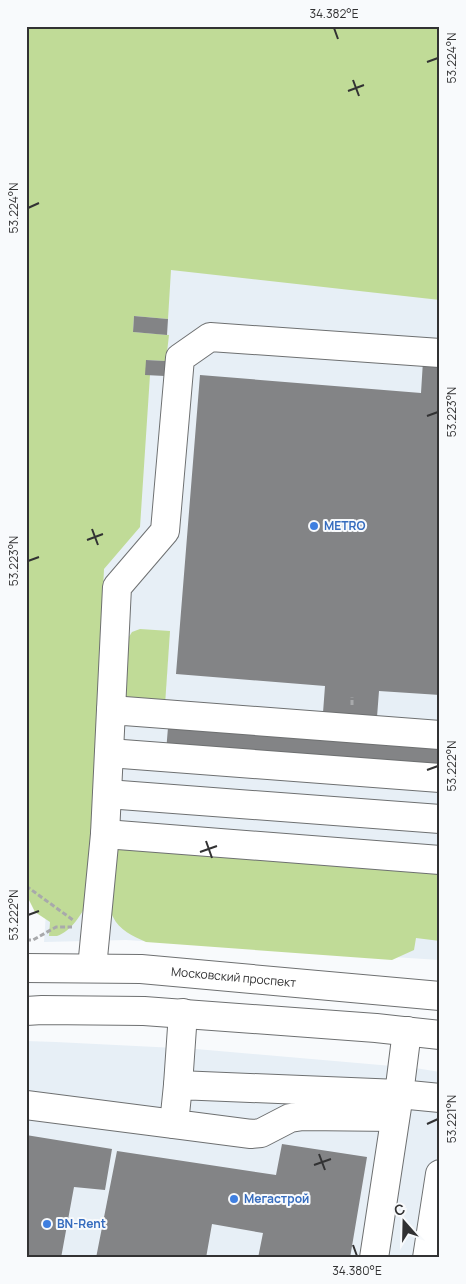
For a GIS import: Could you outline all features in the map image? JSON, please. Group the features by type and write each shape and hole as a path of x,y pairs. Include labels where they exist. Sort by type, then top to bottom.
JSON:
{"main road":[{"path":"92,968 89,926 105,834 117,587 165,531 180,358 210,337 440,353"},
{"path":"111,710 440,735"},
{"path":"109,753 440,778"},
{"path":"107,794 440,819"},
{"path":"105,834 440,860"},
{"name":"Московский проспект","path":"26,968 141,969 440,996"},
{"path":"26,1011 144,1011 376,1028 440,1035"},
{"path":"174,1124 183,1014"},
{"path":"374,1258 407,1031"},
{"path":"178,1086 397,1105"},
{"path":"26,1105 251,1134 261,1133 290,1118 440,1098"},
{"path":"427,1258 440,1174"}],"path":[{"path":"26,886 89,926"},
{"path":"26,940 33,940 56,927 89,926"}],"shaded area":[{"path":"90,261 440,297 440,960 126,940 44,942"},
{"path":"26,1041 196,1049 415,1068 440,1072 440,1258 26,1258"}],"green space":[{"path":"26,26 440,26 440,300 171,270 168,319 134,316 133,332 169,335 166,361 146,360 150,375 140,527 104,569 88,902 72,926 57,936 49,936 50,922 35,912 26,894"},
{"path":"140,629 170,631 165,705 121,701 127,640 132,632"},
{"path":"112,843 440,868 440,941 416,938 414,950 392,960 146,942 123,929 113,917 110,903"}],"building":[{"path":"134,316 168,319 167,335 133,332"},
{"path":"146,360 166,361 165,376 145,375"},
{"name":"METRO","path":"423,361 440,362 440,695 379,691 376,730 440,735 440,773 166,752 169,715 322,726 325,686 176,674 200,375 421,393"},
{"name":"BN-Rent","path":"26,1135 112,1149 105,1190 74,1187 61,1258 26,1258"},
{"name":"Мегастрой","path":"282,1144 367,1157 350,1258 258,1258 263,1233 212,1224 206,1258 96,1258 117,1151 276,1175"}],"place":[{"name":"METRO","path":"314,526"},
{"name":"Мегастрой","path":"234,1199"},
{"name":"BN-Rent","path":"47,1224"}]}
